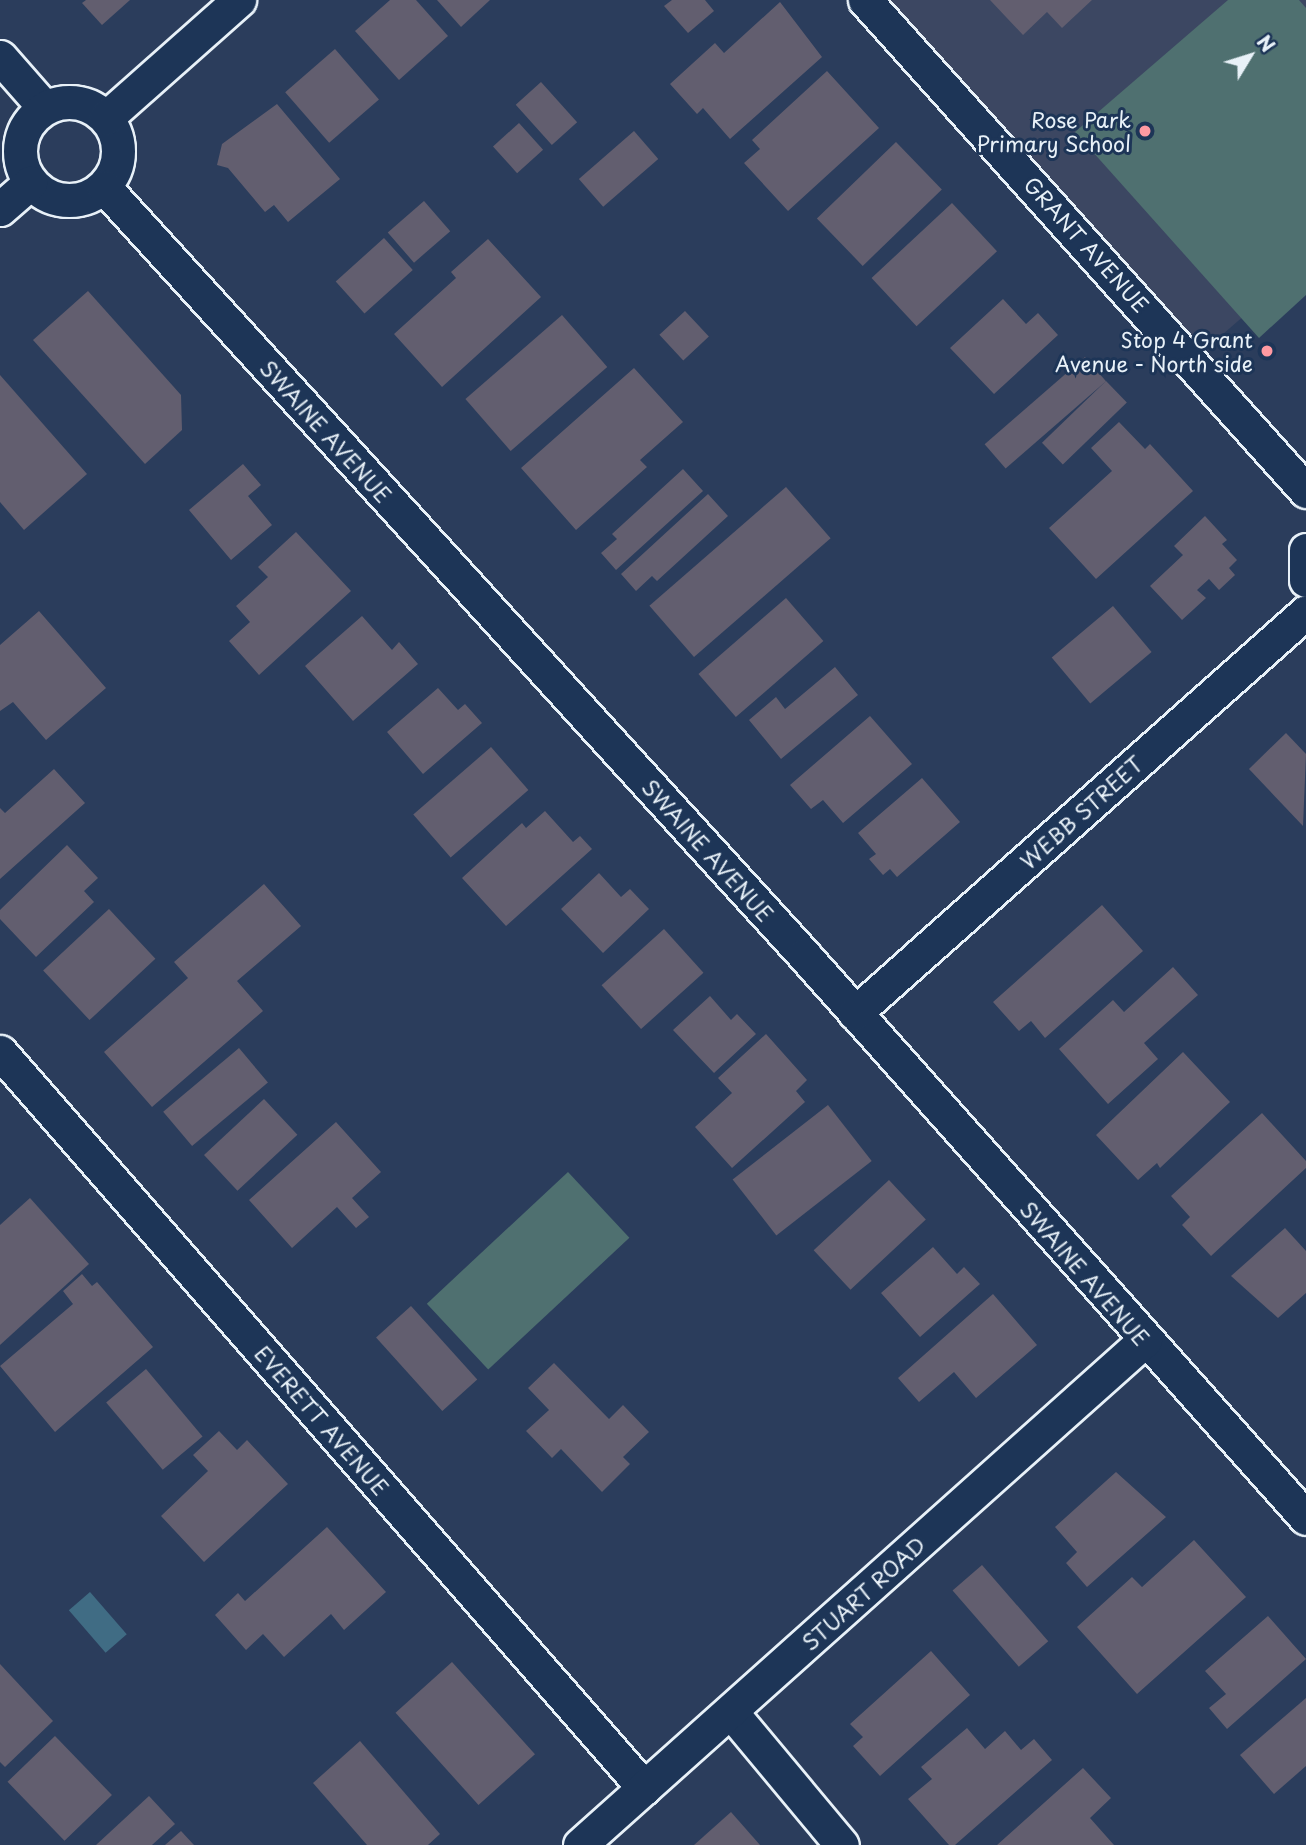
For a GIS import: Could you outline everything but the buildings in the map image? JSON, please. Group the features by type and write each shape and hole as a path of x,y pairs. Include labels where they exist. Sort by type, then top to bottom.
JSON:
{"street":[{"path":"106,118 239,0"},
{"name":"GRANT AVENUE","path":"865,0 1306,491"},
{"path":"0,57 44,107"},
{"path":"78,101 106,118 119,149 117,167 104,187 72,201 55,198 30,183 19,150 31,118 44,107 78,101"},
{"path":"0,209 30,183"},
{"name":"SWAINE AVENUE","path":"104,187 855,1013 1306,1518"},
{"path":"1306,550 1306,580"},
{"name":"WEBB STREET","path":"855,1013 1306,612"},
{"name":"EVERETT AVENUE","path":"0,1052 643,1788"},
{"name":"STUART ROAD","path":"580,1845 1145,1340"},
{"path":"731,1712 842,1845"}],"shaded area":[{"name":"Rose Park Primary School","path":"866,0 1306,0 1306,262 1192,361"},
{"path":"90,1592 127,1634 106,1653 69,1610"}],"green space":[{"path":"1228,0 1299,0 1306,8 1306,295 1259,338 1075,132"},
{"path":"568,1172 629,1238 488,1369 427,1304"}],"place":[{"name":"Rose Park Primary School","path":"1145,131"},
{"name":"Stop 4 Grant Avenue - North side","path":"1267,351"}]}
